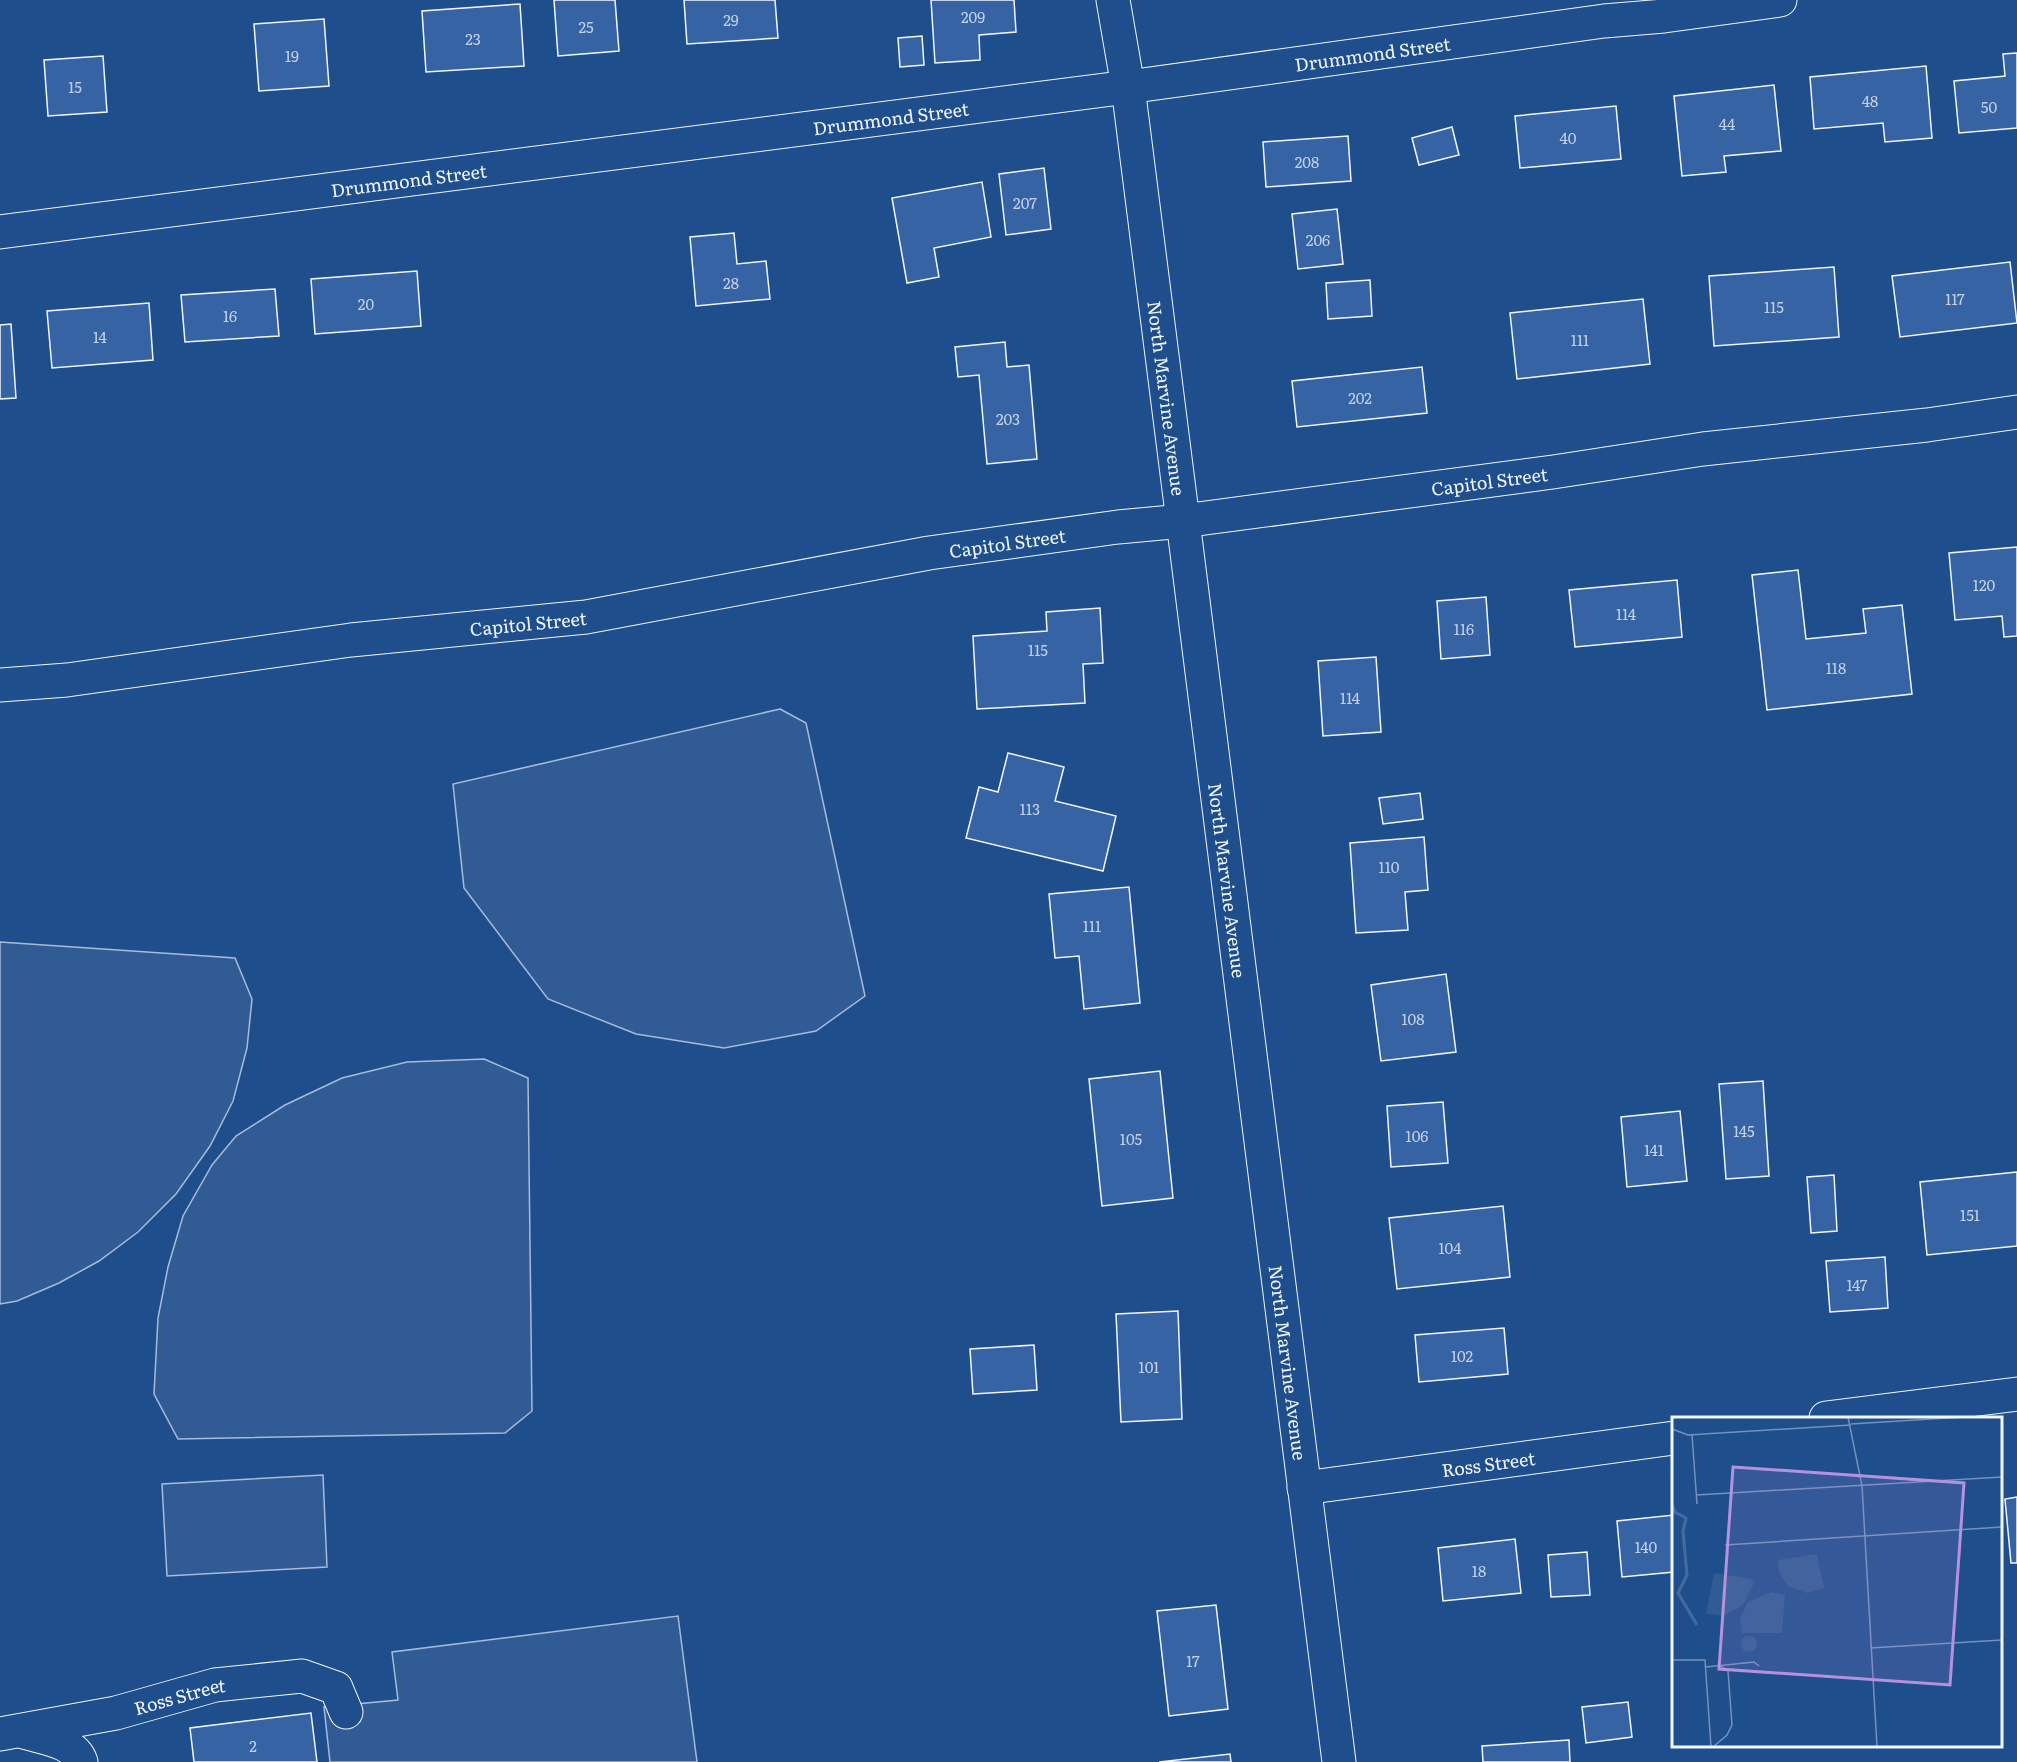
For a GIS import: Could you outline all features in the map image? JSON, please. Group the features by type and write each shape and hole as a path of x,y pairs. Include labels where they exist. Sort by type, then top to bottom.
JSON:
{"street":[{"name":"North Marvine Avenue","path":"1113,0 1128,87 1184,521 1339,1762"},
{"name":"Drummond Street","path":"0,232 1128,87 1604,21 1664,16 1780,0"},
{"name":"Capitol Street","path":"0,685 67,680 351,640 586,617 930,553 1553,472 1703,449 1927,425 2017,412"},
{"path":"1841,1417 2017,1394"},
{"name":"Ross Street","path":"1304,1488 1672,1438"},
{"name":"Ross Street","path":"10,1733 116,1713 215,1685 302,1676 336,1688 346,1712"},
{"path":"10,1733 62,1743 80,1756 81,1762"}],"shaded area":[{"path":"780,709 806,723 865,996 816,1031 724,1048 636,1034 548,999 464,888 453,784"},
{"path":"0,942 235,958 252,999 247,1048 233,1101 210,1146 176,1194 138,1232 99,1261 59,1283 17,1301 0,1304"},
{"path":"484,1059 528,1078 532,1411 505,1433 178,1439 154,1394 158,1318 168,1267 183,1216 212,1165 236,1136 285,1105 342,1078 407,1062"},
{"path":"323,1475 327,1567 167,1576 162,1484"},
{"path":"678,1616 697,1762 330,1762 324,1707 398,1700 392,1652"}],"building":[{"path":"554,0 615,0 619,51 558,56"},
{"path":"684,0 775,0 778,38 687,44"},
{"path":"931,0 1014,0 1016,32 979,35 980,60 935,63"},
{"path":"520,4 524,66 426,72 422,11"},
{"path":"324,19 329,86 259,91 254,24"},
{"path":"922,36 924,65 900,67 898,38"},
{"path":"2017,53 2017,128 1959,133 1954,81 2005,76 2003,54"},
{"path":"103,56 107,112 48,116 44,60"},
{"path":"1926,66 1932,138 1885,142 1883,123 1814,129 1810,77"},
{"path":"1774,85 1781,151 1724,156 1726,172 1682,176 1674,96"},
{"path":"1616,106 1621,159 1520,168 1515,116"},
{"path":"1452,127 1459,155 1419,165 1412,138"},
{"path":"1348,136 1351,181 1266,187 1263,142"},
{"path":"1044,168 1051,229 1006,235 999,174"},
{"path":"982,182 991,237 934,248 939,277 907,283 892,198"},
{"path":"1337,209 1343,264 1298,269 1292,214"},
{"path":"734,233 737,264 766,261 770,299 696,306 690,237"},
{"path":"2010,262 2017,323 1900,337 1892,276"},
{"path":"1834,267 1839,337 1714,346 1709,276"},
{"path":"417,271 421,326 315,334 311,279"},
{"path":"1370,280 1372,316 1328,319 1326,283"},
{"path":"275,289 279,336 185,342 181,295"},
{"path":"1643,299 1650,364 1517,379 1510,313"},
{"path":"149,303 153,360 52,368 47,311"},
{"path":"11,324 16,398 0,399 0,325"},
{"path":"1005,342 1007,367 1029,365 1037,459 987,464 979,375 958,377 955,347"},
{"path":"1422,367 1427,413 1297,427 1292,381"},
{"path":"2017,547 2017,636 2004,637 2002,616 1955,620 1949,553"},
{"path":"1798,570 1806,639 1866,633 1863,609 1902,605 1912,694 1767,710 1752,575"},
{"path":"1677,580 1682,637 1575,647 1569,590"},
{"path":"1486,597 1490,655 1441,659 1437,601"},
{"path":"1100,608 1103,663 1083,664 1085,703 977,709 973,636 1047,631 1046,612"},
{"path":"1376,657 1381,732 1323,736 1318,661"},
{"path":"1008,753 1064,767 1055,801 1116,816 1103,871 966,838 979,787 998,792"},
{"path":"1420,793 1423,819 1383,824 1379,798"},
{"path":"1424,837 1428,890 1405,892 1408,930 1356,933 1350,843"},
{"path":"1129,887 1140,1003 1084,1009 1079,956 1055,958 1049,894"},
{"path":"1446,974 1456,1052 1381,1061 1371,985"},
{"path":"1160,1071 1173,1198 1102,1206 1089,1079"},
{"path":"1763,1081 1769,1176 1726,1179 1719,1084"},
{"path":"1443,1102 1448,1163 1391,1167 1387,1106"},
{"path":"1680,1111 1687,1181 1627,1187 1621,1117"},
{"path":"2017,1172 2017,1246 1927,1255 1920,1182"},
{"path":"1834,1175 1837,1231 1811,1233 1807,1177"},
{"path":"1503,1206 1510,1277 1397,1289 1389,1218"},
{"path":"1885,1257 1888,1308 1830,1312 1826,1261"},
{"path":"1178,1311 1182,1419 1121,1422 1116,1314"},
{"path":"1504,1328 1508,1374 1419,1382 1415,1335"},
{"path":"1034,1345 1037,1390 973,1394 970,1349"},
{"path":"2017,1497 2017,1563 2011,1563 2005,1499"},
{"path":"1672,1515 1672,1572 1622,1577 1617,1521"},
{"path":"1515,1539 1521,1593 1443,1601 1438,1548"},
{"path":"1587,1552 1590,1595 1551,1597 1548,1555"},
{"path":"1216,1605 1228,1709 1169,1716 1157,1611"},
{"path":"1628,1702 1632,1737 1586,1743 1582,1707"},
{"path":"311,1713 317,1762 194,1762 190,1728"},
{"path":"1569,1740 1570,1762 1483,1762 1482,1746"},
{"path":"1230,1754 1231,1762 1159,1762"}]}
